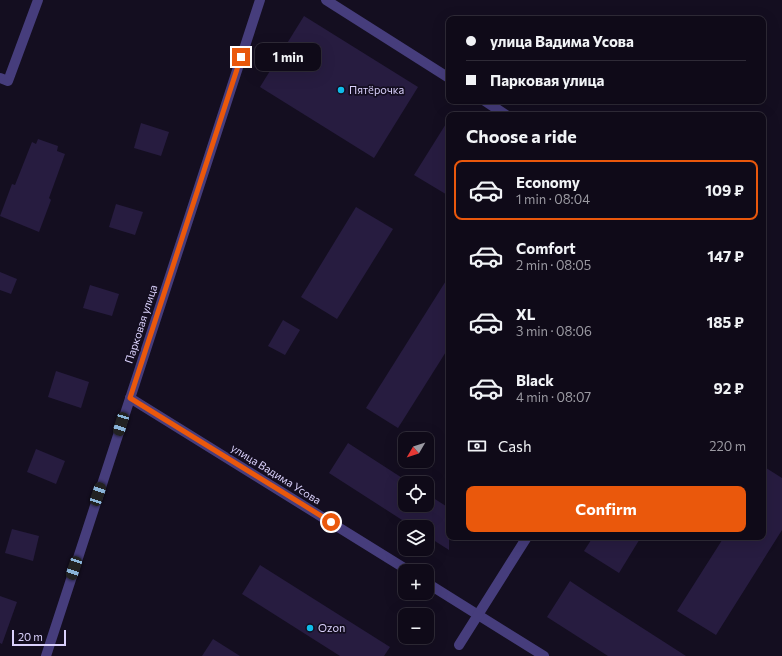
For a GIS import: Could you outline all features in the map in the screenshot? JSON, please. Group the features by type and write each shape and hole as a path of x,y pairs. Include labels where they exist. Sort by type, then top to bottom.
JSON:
{"street":[{"path":"0,78 8,81 38,0"},
{"name":"Парковая улица","path":"46,656 260,0"},
{"path":"326,0 446,76"},
{"path":"490,104 502,112"},
{"name":"улица Вадима Усова","path":"130,398 398,565"},
{"path":"459,645 525,540"},
{"path":"434,586 544,656"}],"building":[{"path":"304,16 418,87 374,158 260,87"},
{"path":"141,123 169,132 161,156 134,148"},
{"path":"446,124 446,194 414,175"},
{"path":"38,139 58,146 57,151 65,154 49,198 51,200 39,232 0,216 12,184 15,185 32,142 36,144"},
{"path":"116,204 143,212 135,235 109,227"},
{"path":"356,207 393,229 337,319 301,297"},
{"path":"0,272 17,279 11,294 0,290"},
{"path":"446,281 446,352 398,428 366,408"},
{"path":"90,285 119,294 112,316 83,308"},
{"path":"283,320 300,330 285,355 268,346"},
{"path":"56,371 89,382 81,408 48,397"},
{"path":"348,443 399,476 398,512 434,512 434,498 446,506 446,540 449,540 449,550 434,540 434,520 402,520 329,473"},
{"path":"36,449 65,461 56,484 27,472"},
{"path":"766,468 782,478 782,530 716,635 677,611 722,540 766,540"},
{"path":"12,529 39,536 33,561 5,553"},
{"path":"591,540 639,540 619,573 584,551"},
{"path":"260,565 390,647 384,656 340,656 242,594"},
{"path":"570,581 686,656 608,656 547,617"},
{"path":"0,596 17,602 2,644 0,643"},
{"path":"213,639 240,656 202,656"}],"place":[{"name":"Пятёрочка","path":"341,90"},
{"name":"Ozon","path":"310,628"}],"route":[{"path":"241,57 130,398 331,522"}]}
